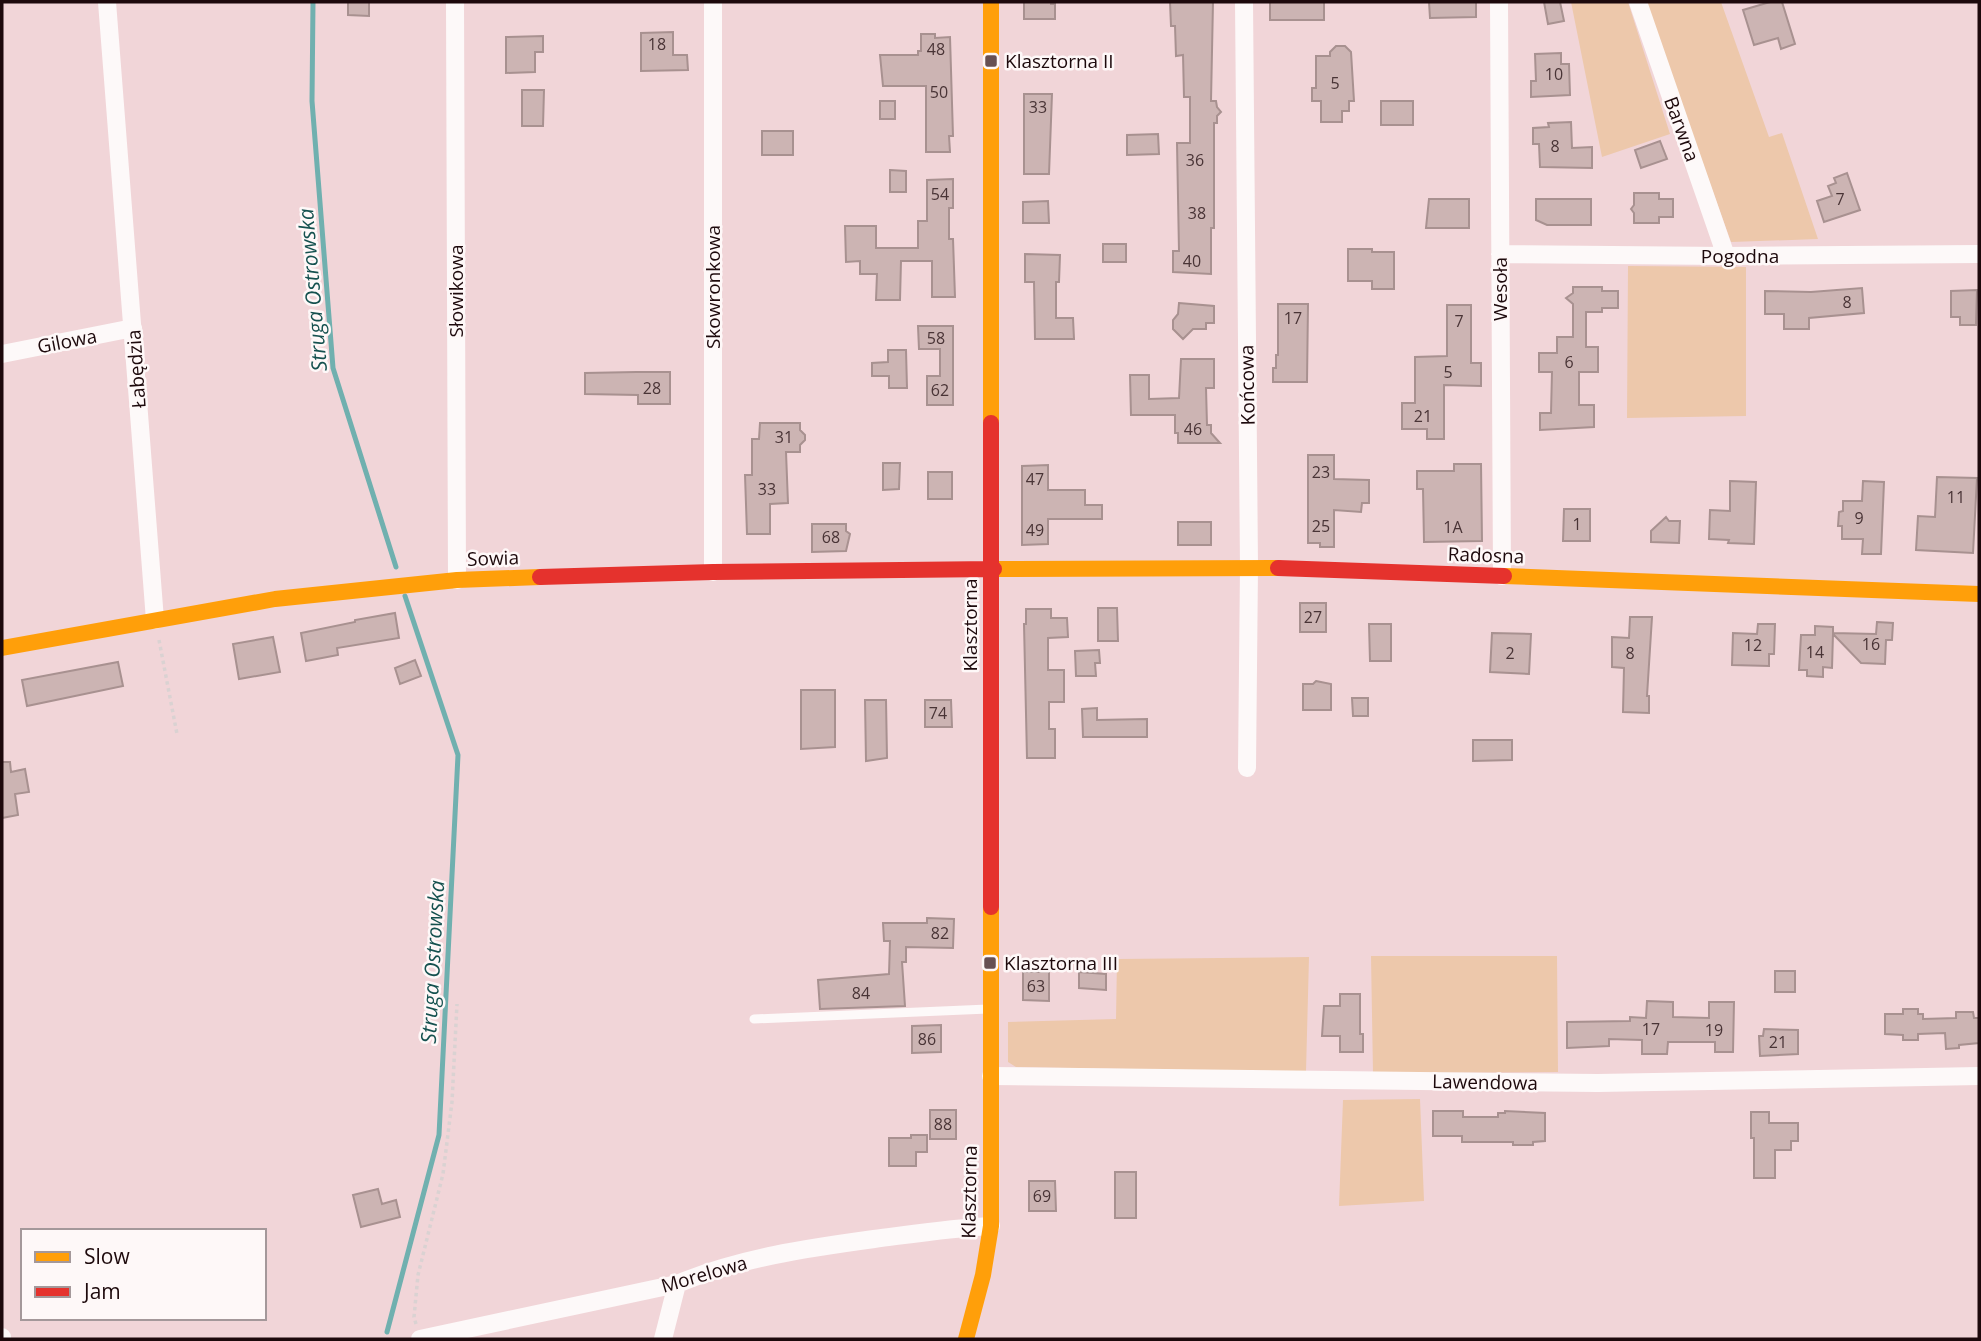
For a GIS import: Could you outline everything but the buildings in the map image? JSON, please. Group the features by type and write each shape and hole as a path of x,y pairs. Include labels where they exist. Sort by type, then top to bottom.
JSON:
{"street":[{"name":"Łabędzia","path":"107,2 155,620"},
{"name":"Słowikowa","path":"455,2 457,580"},
{"name":"Skowronkowa","path":"713,2 713,572"},
{"name":"Klasztorna","path":"966,1339 989,1249 991,1226 990,2"},
{"name":"Końcowa","path":"1244,2 1249,567 1247,768"},
{"name":"Wesoła","path":"1499,2 1502,576"},
{"name":"Barwna","path":"1638,2 1726,256"},
{"name":"Pogodna","path":"1500,254 1979,254"},
{"name":"Gilowa","path":"2,354 133,328"},
{"name":"Radosna","path":"991,568 1249,567 1979,594"},
{"name":"Sowia","path":"2,648 275,599 457,580 713,572 991,568"},
{"name":"Lawendowa","path":"991,1076 1598,1083 1979,1076"},
{"name":"Morelowa","path":"420,1339 677,1284 707,1271 807,1248 963,1227 991,1226"},
{"path":"663,1339 677,1284"}],"lane":[{"path":"754,1019 990,1009"}],"path":[{"path":"155,620 177,734"},
{"path":"420,1339 414,1318 418,1275 443,1174 452,1101 457,1004"}],"shaded area":[{"path":"1571,2 1628,2 1670,134 1602,157"},
{"path":"1645,2 1721,2 1769,137 1782,133 1818,239 1731,242"},
{"path":"1628,266 1746,267 1746,416 1627,418"},
{"path":"1371,956 1557,956 1558,1072 1373,1073"},
{"path":"1309,957 1306,1072 1016,1067 1008,1062 1008,1022 1116,1019 1117,959"},
{"path":"1420,1099 1424,1201 1339,1206 1343,1100"}],"waterway":[{"name":"Struga Ostrowska","path":"313,2 312,101 333,368 396,567"},
{"name":"Struga Ostrowska","path":"387,1332 439,1135 458,755 405,596"}],"traffic: slow":[{"path":"991,2 991,423"},
{"path":"994,569 1278,568"},
{"path":"1504,576 1979,594"},
{"path":"2,648 275,599 457,580 540,577"},
{"path":"966,1339 983,1275 991,1226 991,907"}],"traffic: jam":[{"path":"991,423 991,907"},
{"path":"1278,568 1504,576"},
{"path":"540,577 994,569"}],"place":[{"name":"Klasztorna II","path":"991,61"},
{"name":"Klasztorna III","path":"990,963"}]}
